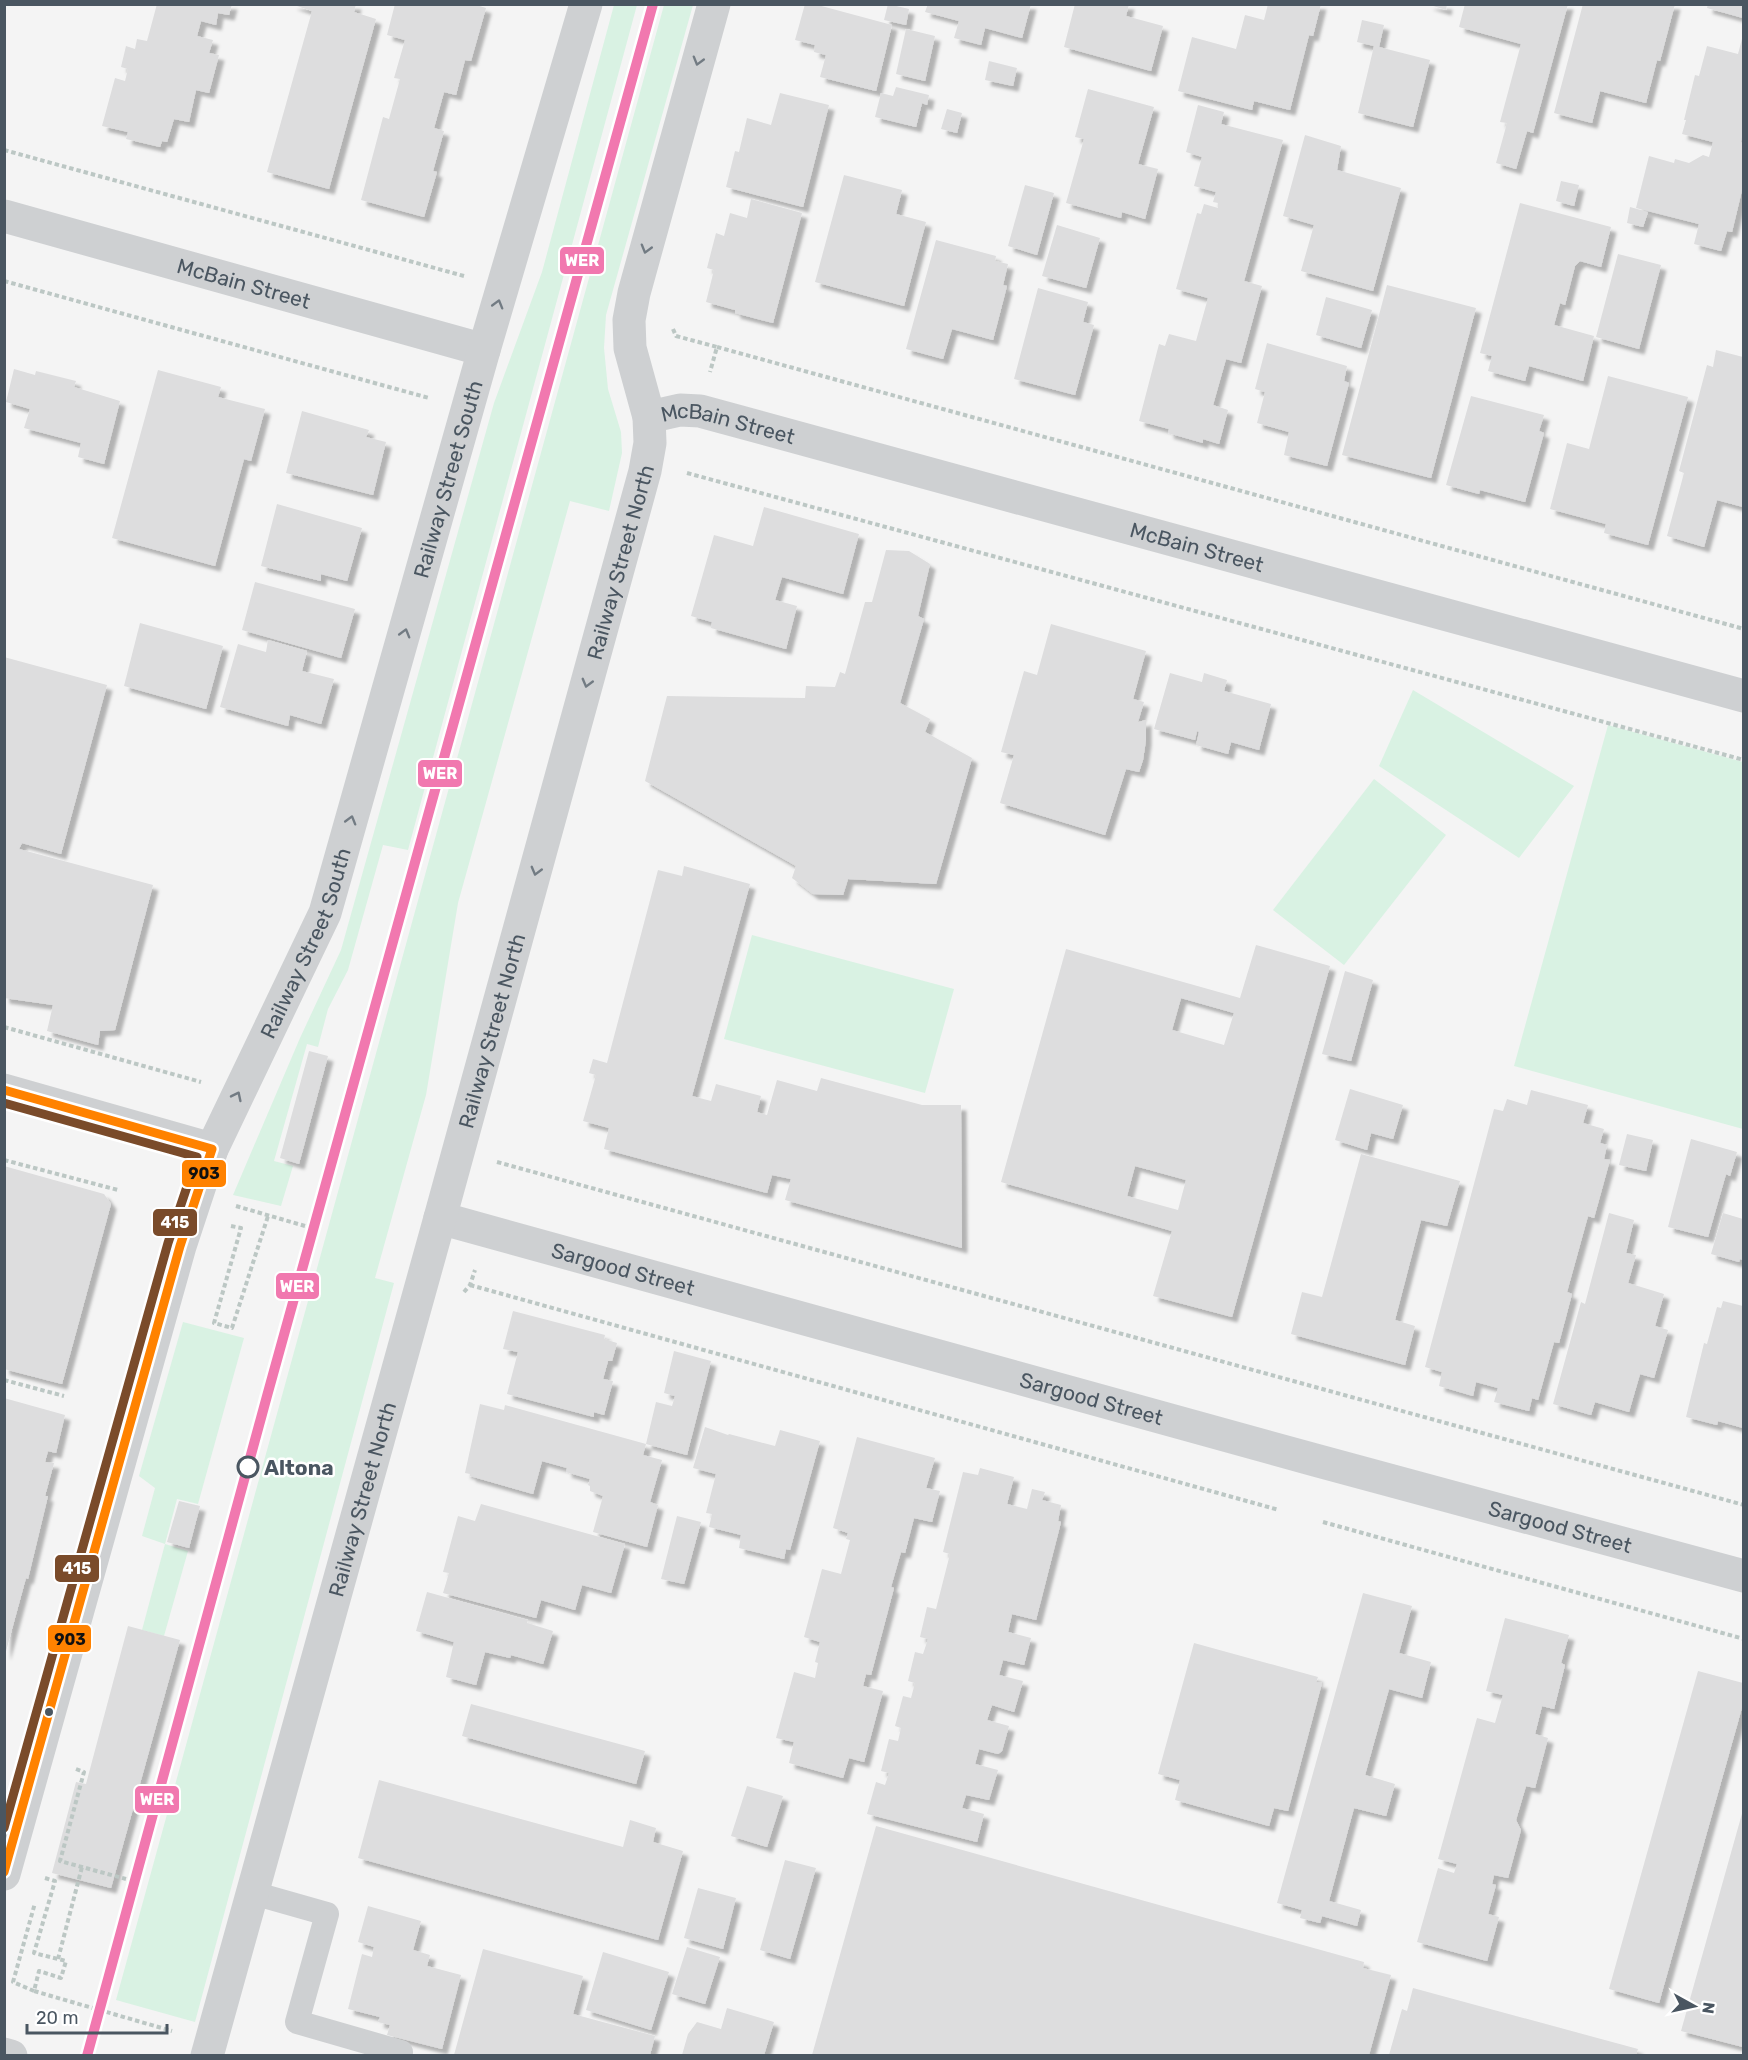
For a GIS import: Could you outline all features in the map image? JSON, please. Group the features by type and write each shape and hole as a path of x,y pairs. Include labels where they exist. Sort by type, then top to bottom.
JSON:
{"street":[{"name":"Railway Street South","path":"4,1874 180,1246 212,1149 325,913 484,350 586,4"},
{"name":"Railway Street North","path":"208,2050 645,471 650,443 649,417 630,348 629,320 634,293 714,4"},
{"name":"McBain Street","path":"4,216 484,350"},
{"name":"McBain Street","path":"649,417 680,410 700,411 1743,696"},
{"path":"4,1090 212,1149"},
{"name":"Sargood Street","path":"440,1218 1315,1460 1743,1575"},
{"path":"4,2054 11,2055"}],"lane":[{"path":"253,1893 327,1914 297,2022 401,2052 400,2055"}],"path":[{"path":"4,150 475,279"},
{"path":"4,281 429,398"},
{"path":"717,347 1743,628"},
{"path":"683,472 1743,760"},
{"path":"4,1027 205,1083"},
{"path":"4,1160 118,1190"},
{"path":"496,1162 1743,1505"},
{"path":"237,1206 305,1226"},
{"path":"222,1224 241,1228 214,1323 232,1328 268,1216"},
{"path":"470,1285 1279,1510"},
{"path":"4,1380 64,1396"},
{"path":"1323,1522 1743,1639"},
{"path":"84,1772 60,1861 126,1879"},
{"path":"58,1959 82,1867"},
{"path":"34,1991 39,1971 62,1978 66,1961 34,1953 55,1881 42,1877 39,1886"},
{"path":"37,1895 13,1982 34,1991 169,2030 208,2050"}],"green space":[{"path":"614,5 637,5 408,850 383,845 348,970 328,1009 318,1047 307,1044 274,1161 293,1166 281,1206 233,1195 300,1038 341,950 494,403 542,272"},
{"path":"664,5 693,5 606,315 604,348 608,389 621,432 622,453 609,511 570,501 458,903 426,1095 375,1278 394,1283 195,2022 116,2000"},
{"path":"1413,690 1574,786 1519,858 1379,766"},
{"path":"1608,725 1743,762 1743,1129 1514,1066"},
{"path":"1374,779 1446,835 1344,965 1273,910"},
{"path":"752,935 954,989 925,1093 724,1039"},
{"path":"183,1322 244,1338 198,1504 177,1499 165,1544 142,1536 155,1488 139,1476"},
{"path":"165,1544 188,1551 164,1636 142,1630"}],"building":[{"path":"157,4 232,4 229,15 218,13 216,25 201,21 197,36 213,40 209,53 219,55 209,93 196,90 189,122 174,119 167,142 162,141 160,147 126,139 128,132 102,126 115,78 125,81 128,69 121,67 126,46 135,49 137,39 147,41"},
{"path":"291,4 356,4 354,12 376,19 329,189 267,172 312,11"},
{"path":"395,4 473,4 486,8 471,61 465,60 456,95 444,92 434,128 444,131 433,171 437,172 424,217 361,200 383,117 389,119 400,79 394,78 405,40 387,35"},
{"path":"805,4 814,4 892,25 876,91 820,77 826,55 814,52 815,45 795,40"},
{"path":"888,4 909,9 906,25 884,20"},
{"path":"928,4 1031,4 1022,38 985,28 981,45 954,38 959,21 925,12"},
{"path":"1075,4 1129,4 1126,16 1163,26 1151,71 1064,47"},
{"path":"1268,4 1321,4 1313,36 1309,35 1290,110 1254,101 1252,110 1178,91 1192,37 1236,49 1245,15 1264,20"},
{"path":"1427,4 1447,4 1446,10"},
{"path":"1465,4 1568,4 1533,133 1527,131 1516,169 1496,163 1507,123 1500,122 1521,44 1459,27"},
{"path":"1583,4 1675,4 1646,103 1600,91 1592,123 1554,113"},
{"path":"1708,4 1743,4 1743,18 1707,8"},
{"path":"1362,20 1384,25 1379,47 1430,60 1413,127 1358,113 1374,46 1357,42"},
{"path":"906,29 935,36 925,81 896,74"},
{"path":"1743,35 1743,133 1741,142 1743,143 1743,186 1732,232 1727,231 1721,251 1694,244 1699,224 1636,208 1649,156 1674,163 1675,159 1689,163 1703,155 1709,157 1713,142 1682,134 1695,75 1699,76 1707,46 1738,54"},
{"path":"989,61 1017,68 1013,86 985,80"},
{"path":"896,87 929,95 927,105 922,103 916,127 875,117 881,93 893,96"},
{"path":"1088,89 1154,107 1138,164 1158,169 1145,219 1122,212 1121,218 1066,203 1084,139 1075,137"},
{"path":"780,93 829,105 803,207 726,187 735,151 739,152 747,118 771,125"},
{"path":"1198,105 1224,112 1221,124 1283,140 1244,281 1262,286 1241,363 1226,359 1213,405 1228,410 1219,444 1203,439 1203,443 1168,433 1169,429 1139,421 1159,344 1165,346 1169,334 1196,341 1208,298 1176,289 1197,213 1201,214 1204,204 1218,208 1218,203 1213,202 1216,192 1194,186 1202,157 1186,152"},
{"path":"947,109 962,113 957,133 941,129"},
{"path":"1305,135 1341,146 1337,170 1401,188 1373,291 1301,271 1314,225 1283,216"},
{"path":"844,175 902,190 896,214 926,222 904,306 815,282"},
{"path":"1561,181 1579,185 1574,206 1556,201"},
{"path":"1025,185 1054,193 1037,255 1008,246"},
{"path":"751,199 802,213 773,323 735,313 735,310 706,302 714,270 707,268 716,233 724,236 730,213 747,218"},
{"path":"1520,203 1611,227 1601,267 1580,261 1575,266 1565,305 1560,303 1554,325 1594,336 1583,381 1529,366 1525,381 1488,371 1492,356 1480,353"},
{"path":"1630,207 1648,212 1643,227 1627,223"},
{"path":"1057,225 1100,238 1086,288 1042,276"},
{"path":"936,240 996,256 995,261 1008,264 1003,285 1007,286 993,340 952,329 943,359 906,349"},
{"path":"1618,254 1661,265 1639,349 1596,337"},
{"path":"1387,285 1476,308 1431,478 1342,455"},
{"path":"1038,288 1088,302 1083,322 1094,325 1075,395 1014,379"},
{"path":"1326,297 1372,310 1361,348 1316,335"},
{"path":"1267,343 1347,366 1344,381 1349,383 1327,466 1284,455 1289,432 1257,423 1265,392 1255,389"},
{"path":"1716,350 1743,357 1743,507 1717,500 1704,547 1667,536 1684,473 1679,471 1707,365 1713,367"},
{"path":"14,369 35,375 36,371 76,381 74,387 120,401 104,464 78,457 81,443 24,428 30,409 6,402"},
{"path":"158,370 221,387 218,397 265,409 251,461 244,459 215,566 112,538"},
{"path":"1608,376 1688,397 1648,545 1604,533 1606,524 1550,509 1567,443 1589,449"},
{"path":"1471,396 1544,415 1539,431 1544,433 1525,502 1480,490 1479,494 1446,485"},
{"path":"302,411 369,430 366,437 386,442 373,495 286,473"},
{"path":"277,504 362,528 347,581 321,574 321,581 261,566"},
{"path":"764,507 859,534 843,594 782,577 775,600 797,606 786,649 711,628 712,622 691,616 714,535 753,546"},
{"path":"886,550 909,551 930,564 918,616 924,619 900,703 930,719 925,732 972,758 936,884 848,879 843,895 813,894 792,878 796,866 645,781 667,696 805,698 806,686 835,687 840,672 845,674 865,602 872,602"},
{"path":"255,582 355,609 341,658 242,630"},
{"path":"140,623 223,646 206,709 124,686"},
{"path":"1051,624 1146,651 1133,699 1144,702 1138,722 1146,720 1143,760 1139,772 1126,769 1105,835 1000,803 1014,755 1001,752 1024,671 1037,675"},
{"path":"268,640 307,651 302,671 334,679 321,724 290,715 288,726 220,707 238,644 266,652"},
{"path":"4,657 107,685 61,854 22,843 19,849 153,885 115,1030 100,1031 98,1045 47,1031 53,1005 4,998"},
{"path":"1170,673 1202,682 1204,673 1227,680 1224,691 1271,704 1259,750 1231,742 1228,754 1196,745 1199,732 1197,731 1195,740 1154,729"},
{"path":"684,866 750,884 692,1096 711,1101 716,1084 761,1096 757,1112 767,1115 777,1080 817,1091 821,1078 922,1105 961,1105 962,1248 785,1200 791,1179 772,1175 767,1193 604,1149 609,1128 583,1121 596,1075 589,1073 593,1059 607,1063 658,870 682,876"},
{"path":"1256,945 1330,966 1232,1317 1153,1296 1172,1231 1001,1182 1066,949 1240,998","holes":["1181,998 1234,1013 1224,1045 1172,1030","1135,1166 1186,1180 1178,1210 1127,1196"]},
{"path":"1345,971 1373,980 1351,1061 1322,1054"},
{"path":"309,1051 328,1056 299,1164 280,1158"},
{"path":"1350,1089 1403,1105 1393,1139 1371,1133 1367,1150 1335,1140"},
{"path":"1531,1090 1588,1105 1583,1123 1604,1129 1600,1143 1607,1145 1604,1159 1610,1160 1594,1218 1588,1216 1567,1292 1572,1294 1559,1343 1554,1342 1538,1400 1532,1398 1529,1411 1494,1402 1498,1388 1476,1382 1473,1396 1439,1386 1442,1372 1425,1367 1494,1109 1503,1111 1507,1099 1527,1105"},
{"path":"1627,1134 1653,1140 1646,1171 1619,1165"},
{"path":"1691,1139 1737,1152 1730,1176 1726,1174 1708,1237 1668,1227"},
{"path":"1361,1154 1460,1181 1447,1226 1421,1220 1395,1320 1415,1326 1405,1365 1291,1334 1302,1292 1322,1297"},
{"path":"4,1166 104,1194 111,1204 62,1384 4,1369"},
{"path":"1609,1213 1634,1220 1626,1253 1636,1255 1628,1283 1664,1294 1655,1326 1668,1330 1654,1378 1640,1374 1629,1412 1595,1402 1591,1415 1553,1404 1581,1302 1585,1304"},
{"path":"1723,1213 1743,1219 1743,1260 1740,1259 1739,1262 1711,1254"},
{"path":"1723,1301 1743,1306 1743,1428 1718,1421 1717,1425 1686,1417 1704,1343 1707,1344 1717,1307 1721,1308"},
{"path":"513,1311 605,1335 604,1339 617,1343 612,1361 608,1361 603,1379 613,1381 604,1415 594,1412 594,1417 507,1394 518,1352 503,1349"},
{"path":"674,1351 711,1361 687,1455 646,1444 656,1402 672,1406 675,1396 664,1393"},
{"path":"4,1398 65,1415 56,1453 48,1451 45,1462 54,1463 45,1496 48,1496 28,1579 26,1578 5,1655"},
{"path":"480,1404 504,1410 505,1405 646,1444 643,1455 662,1460 650,1502 658,1505 647,1547 593,1532 603,1496 590,1491 588,1485 590,1479 566,1472 567,1468 542,1461 533,1494 465,1473"},
{"path":"705,1427 775,1446 780,1430 820,1441 790,1550 786,1549 784,1559 739,1548 741,1535 709,1527 712,1514 706,1513 716,1474 693,1468"},
{"path":"857,1437 935,1458 926,1488 940,1491 932,1522 914,1518 905,1553 901,1552 871,1675 866,1674 863,1686 883,1691 864,1762 849,1758 843,1778 789,1763 794,1742 776,1738 794,1672 815,1678 818,1663 815,1662 820,1642 804,1637 822,1569 841,1574 850,1540 846,1539 848,1533 833,1528"},
{"path":"980,1468 1014,1477 1007,1504 1027,1509 1032,1489 1045,1492 1042,1500 1061,1505 1058,1521 1061,1522 1036,1620 1012,1614 1008,1632 1031,1638 1024,1665 1003,1660 999,1675 1023,1681 1014,1712 992,1705 987,1720 1009,1726 1002,1751 998,1754 979,1749 975,1764 998,1770 989,1800 966,1795 962,1808 984,1814 977,1842 867,1814 876,1782 885,1785 889,1773 881,1771 889,1739 898,1741 901,1728 895,1726 903,1696 911,1698 915,1683 908,1681 915,1652 923,1654 928,1639 920,1637 927,1607 936,1609 950,1554 943,1552 963,1472 978,1475"},
{"path":"179,1501 200,1506 189,1548 167,1542"},
{"path":"481,1504 625,1544 611,1593 582,1585 575,1610 541,1600 536,1618 443,1593 449,1573 443,1572 458,1516 475,1521"},
{"path":"677,1516 701,1522 684,1584 661,1579"},
{"path":"427,1592 528,1620 527,1623 553,1631 543,1664 511,1655 510,1658 485,1652 476,1685 446,1677 454,1642 416,1631"},
{"path":"1363,1593 1412,1606 1399,1653 1431,1662 1422,1698 1389,1689 1365,1775 1395,1784 1386,1816 1354,1808 1329,1901 1361,1910 1357,1926 1322,1916 1320,1923 1300,1918 1302,1910 1277,1903"},
{"path":"1505,1618 1569,1635 1561,1663 1565,1665 1554,1709 1542,1706 1535,1734 1548,1738 1535,1788 1526,1786 1516,1820 1521,1830 1508,1878 1494,1875 1492,1884 1496,1885 1488,1914 1499,1917 1487,1961 1417,1942 1438,1868 1454,1873 1457,1864 1438,1859 1477,1718 1495,1723 1503,1695 1486,1691"},
{"path":"128,1626 180,1640 111,1888 52,1873 76,1782 86,1784"},
{"path":"1194,1643 1318,1677 1316,1682 1322,1683 1288,1811 1274,1808 1269,1826 1175,1800 1180,1780 1158,1774"},
{"path":"1698,1671 1743,1683 1743,1704 1659,2003 1609,1989"},
{"path":"471,1704 645,1751 636,1784 462,1736"},
{"path":"379,1780 623,1847 630,1820 656,1828 653,1842 683,1851 658,1940 358,1858"},
{"path":"747,1786 783,1796 767,1847 731,1836"},
{"path":"1743,1810 1743,2047 1681,2031"},
{"path":"876,1826 1364,1962 1363,1968 1391,1975 1369,2055 812,2055"},
{"path":"785,1860 816,1868 790,1959 760,1950"},
{"path":"698,1888 736,1898 723,1949 684,1938"},
{"path":"368,1906 421,1921 413,1950 430,1955 427,1966 461,1975 442,2049 387,2035 390,2025 378,2022 380,2017 348,2009 362,1954 372,1957 374,1947 358,1942"},
{"path":"687,1947 720,1957 705,2004 672,1994"},
{"path":"483,1949 583,1976 573,2014 655,2036 650,2055 454,2055"},
{"path":"603,1952 669,1972 651,2030 586,2010"},
{"path":"1413,1988 1638,2049 1636,2055 1389,2055 1402,2009 1407,2011"},
{"path":"727,2008 774,2022 764,2055 682,2055 688,2034 697,2022 721,2029"}],"transit line":[{"name":"WER","path":"87,2056 267,1396 653,4"},
{"name":"903","path":"4,1090 212,1149 180,1246 4,1872"},
{"name":"415","path":"4,1103 197,1157 168,1243 4,1828"}],"place":[{"name":"Altona","path":"248,1467"}]}
